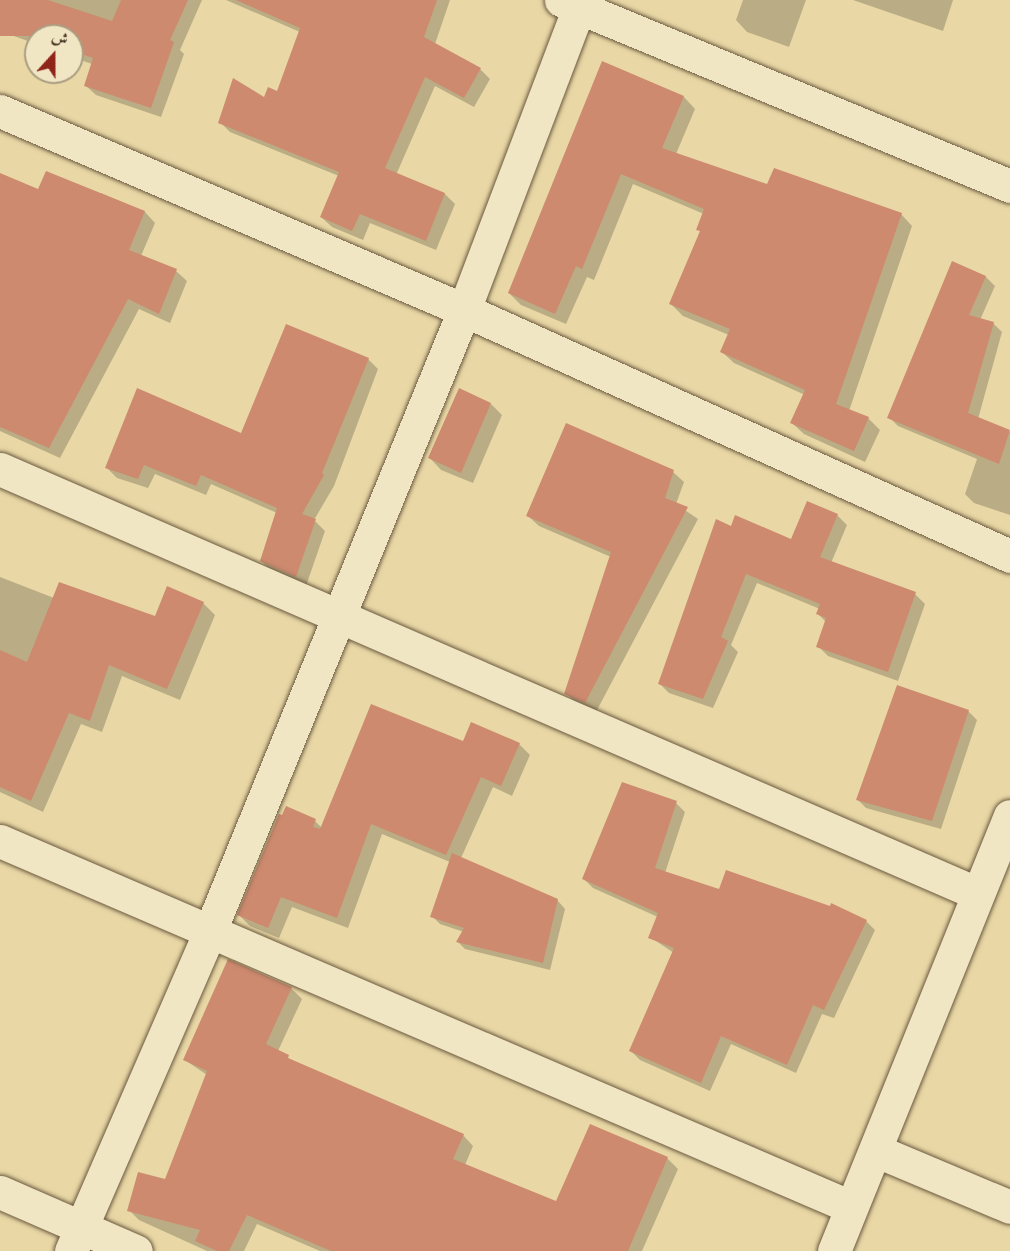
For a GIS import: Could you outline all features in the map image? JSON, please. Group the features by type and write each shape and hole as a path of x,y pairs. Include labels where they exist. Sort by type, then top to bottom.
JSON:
{"street":[{"path":"76,1239 210,931 464,309 574,3 1010,186"},
{"path":"0,111 464,309 1010,556"},
{"path":"0,469 975,893"},
{"path":"834,1251 877,1151 975,893 1010,816"},
{"path":"0,842 851,1207"},
{"path":"877,1151 1010,1208"},
{"path":"0,1192 76,1239 136,1251"}],"building":[{"path":"0,0 48,0 112,21 121,0 188,0 170,40 174,42 151,108 84,86 93,58 84,55 84,24 24,24 24,36 0,36"},
{"path":"236,0 437,0 424,37 481,68 464,98 425,77 385,168 445,193 426,241 360,214 352,231 320,217 339,172 218,123 233,78 264,97 268,87 277,91 300,28"},
{"path":"602,61 684,96 662,148 767,184 774,168 902,213 836,404 869,417 854,451 790,423 805,390 720,352 730,329 669,304 700,231 696,230 704,209 621,174 582,269 576,266 555,314 508,293"},
{"path":"46,171 145,211 129,250 177,269 159,314 128,299 49,448 0,427 0,173 38,189"},
{"path":"952,261 986,276 969,315 994,322 968,413 1010,430 999,464 887,418"},
{"path":"286,324 369,358 322,473 324,475 302,514 316,519 296,577 260,561 277,508 201,475 196,486 144,465 138,479 105,468 137,388 241,433"},
{"path":"459,388 491,403 461,473 428,458"},
{"path":"566,423 674,470 665,498 688,507 585,703 564,694 611,552 526,516"},
{"path":"807,501 838,514 820,557 916,592 888,672 816,647 826,618 816,614 820,604 746,574 721,637 728,641 703,699 658,684 716,519 731,526 735,515 791,539"},
{"path":"59,582 155,616 167,586 204,602 167,689 109,665 90,721 69,713 31,801 0,787 0,650 27,662"},
{"path":"897,685 969,710 932,821 856,800"},
{"path":"371,704 463,741 471,722 520,743 501,786 481,777 446,855 371,824 337,918 281,897 268,928 237,915 279,814 282,815 286,806 316,819 313,827 320,829"},
{"path":"622,782 677,801 655,868 719,889 726,870 830,906 831,903 867,920 824,1010 813,1005 787,1065 721,1036 701,1083 629,1051 674,948 648,938 658,913 582,879"},
{"path":"452,853 558,899 543,963 456,942 464,928 430,917"},
{"path":"228,959 292,987 266,1044 289,1055 288,1058 464,1134 453,1159 556,1201 590,1124 668,1157 628,1251 331,1251 247,1215 229,1251 217,1251 195,1241 200,1230 127,1211 138,1172 165,1179 207,1071 183,1060"}]}
